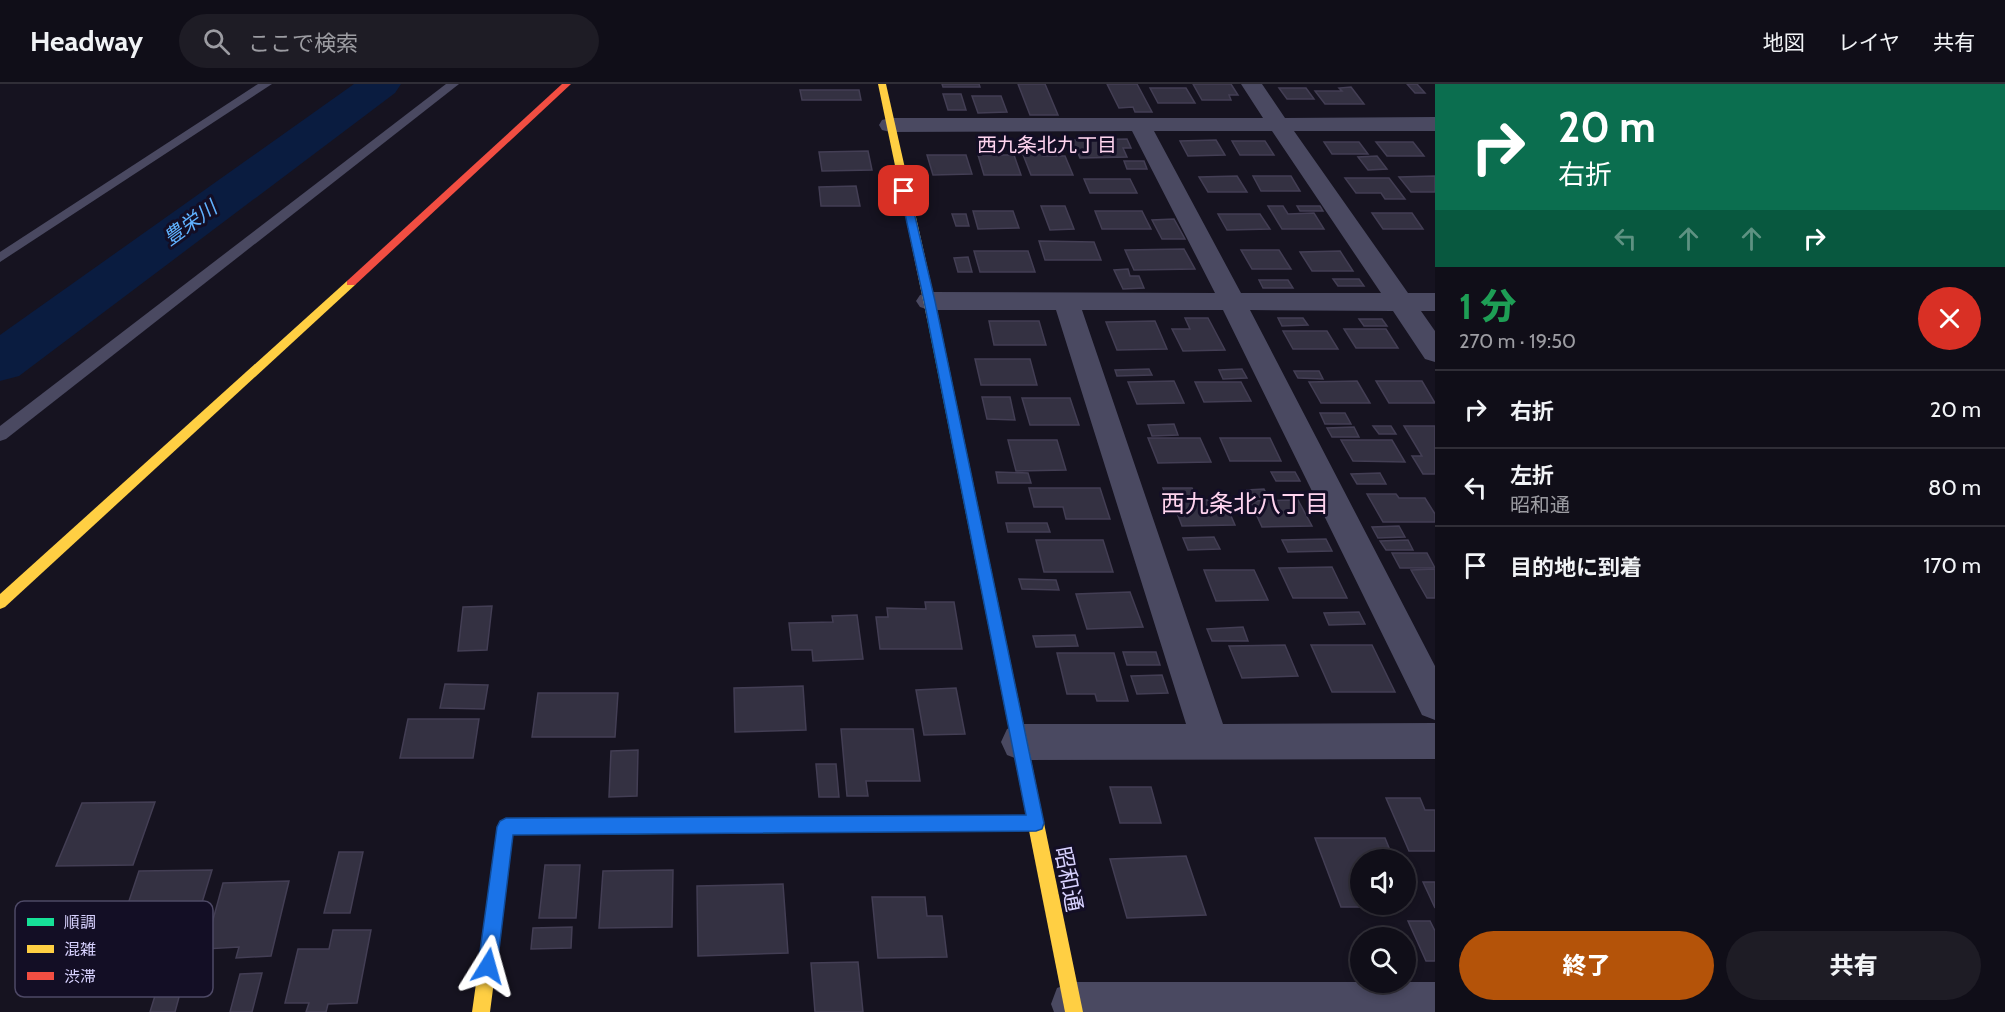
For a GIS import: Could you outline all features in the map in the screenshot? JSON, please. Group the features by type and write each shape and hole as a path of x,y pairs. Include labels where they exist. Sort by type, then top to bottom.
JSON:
{"street":[{"path":"0,603 160,459 567,84"},
{"name":"昭和通","path":"882,84 929,301 1073,1008"},
{"path":"1251,84 1435,352"},
{"path":"1139,124 1232,301 1435,703"},
{"path":"890,125 1428,124 1435,142"},
{"path":"929,301 1435,302"},
{"path":"1066,301 1210,741"},
{"path":"1020,742 1435,741"},
{"path":"482,1012 506,827 1036,823"},
{"path":"1073,1008 1435,1004"}],"lane":[{"path":"0,258 266,84"},
{"path":"0,435 453,84"}],"building":[{"path":"942,84 979,84 980,87 943,87"},
{"path":"1018,84 1045,84 1058,115 1030,115"},
{"path":"1107,84 1137,84 1152,112 1135,112 1133,107 1119,108"},
{"path":"1193,84 1231,84 1238,95 1229,95 1231,100 1202,100"},
{"path":"1407,84 1417,84 1425,93 1415,93"},
{"path":"1351,87 1364,104 1325,104 1315,91 1342,91 1339,88"},
{"path":"1150,88 1186,88 1195,103 1158,103"},
{"path":"1279,88 1306,88 1314,99 1287,99"},
{"path":"800,90 859,90 861,100 802,100"},
{"path":"943,94 961,94 966,110 948,110"},
{"path":"972,96 1001,96 1007,112 978,113"},
{"path":"1127,139 1131,148 1123,148 1127,157 1080,158 1072,140"},
{"path":"1216,140 1225,155 1188,156 1180,141"},
{"path":"1232,141 1265,141 1274,155 1240,155"},
{"path":"1324,142 1359,142 1368,154 1332,154"},
{"path":"1376,142 1413,142 1424,156 1387,156"},
{"path":"868,151 872,170 822,171 819,152"},
{"path":"1022,152 1042,152 1043,156 1065,156 1073,175 1031,175"},
{"path":"927,155 966,155 972,174 933,175"},
{"path":"978,155 1014,155 1021,175 984,175"},
{"path":"1377,156 1387,169 1368,170 1358,157"},
{"path":"1124,161 1144,161 1147,169 1127,169"},
{"path":"1237,176 1247,192 1208,192 1199,177"},
{"path":"1253,176 1291,176 1300,191 1261,191"},
{"path":"1435,176 1435,192 1411,192 1399,177"},
{"path":"1345,178 1389,178 1405,199 1385,199 1381,193 1356,193"},
{"path":"1084,179 1130,179 1137,193 1090,193"},
{"path":"856,186 860,206 821,206 819,187"},
{"path":"1041,206 1065,206 1074,229 1050,230"},
{"path":"1268,206 1283,206 1288,214 1314,213 1324,229 1282,229"},
{"path":"1297,206 1320,206 1323,211 1300,211"},
{"path":"973,211 1013,211 1019,228 978,229"},
{"path":"1095,211 1142,211 1151,229 1102,229"},
{"path":"1372,213 1412,213 1423,229 1383,229"},
{"path":"952,214 966,214 969,226 956,226"},
{"path":"1218,214 1260,214 1270,229 1227,230"},
{"path":"1174,219 1185,239 1162,239 1152,220"},
{"path":"1039,241 1094,242 1101,260 1045,260"},
{"path":"1184,249 1195,269 1134,270 1125,250"},
{"path":"1241,250 1279,250 1291,269 1252,269"},
{"path":"974,251 1028,251 1035,272 980,272"},
{"path":"1340,251 1353,271 1312,271 1300,252"},
{"path":"968,257 972,272 958,272 954,258"},
{"path":"1128,269 1130,276 1139,276 1144,288 1123,289 1114,270"},
{"path":"1333,279 1359,279 1364,286 1338,286"},
{"path":"1259,280 1288,280 1293,288 1263,288"},
{"path":"1185,318 1208,318 1225,350 1183,351 1172,329 1190,329"},
{"path":"1278,318 1303,318 1308,325 1282,326"},
{"path":"1359,319 1382,319 1387,326 1364,326"},
{"path":"989,321 1039,321 1046,345 994,345"},
{"path":"1155,321 1167,349 1117,350 1106,322"},
{"path":"1344,329 1386,329 1398,348 1356,348"},
{"path":"1283,331 1327,331 1338,349 1293,349"},
{"path":"975,359 1030,359 1037,385 981,385"},
{"path":"1149,369 1152,375 1117,376 1115,370"},
{"path":"1242,369 1247,378 1223,379 1219,370"},
{"path":"1294,371 1319,371 1323,379 1298,378"},
{"path":"1174,381 1184,403 1137,404 1128,382"},
{"path":"1357,381 1370,403 1321,403 1309,382"},
{"path":"1376,381 1422,381 1435,403 1389,403"},
{"path":"1195,382 1241,382 1251,401 1204,402"},
{"path":"982,397 1010,397 1015,420 987,419"},
{"path":"1022,398 1070,398 1079,425 1030,425"},
{"path":"1320,413 1345,413 1351,424 1325,424"},
{"path":"1174,424 1178,435 1152,436 1148,425"},
{"path":"1373,426 1391,426 1396,434 1379,434"},
{"path":"1404,426 1435,426 1435,474 1423,474 1412,456 1422,456"},
{"path":"1354,427 1359,437 1332,437 1327,428"},
{"path":"1148,438 1200,438 1211,462 1158,463"},
{"path":"1220,438 1270,438 1281,461 1230,461"},
{"path":"1008,440 1057,440 1066,470 1016,471"},
{"path":"1341,440 1392,440 1405,462 1353,461"},
{"path":"996,472 1028,473 1031,483 998,483"},
{"path":"1271,472 1295,472 1300,481 1276,481"},
{"path":"1380,473 1386,484 1357,484 1351,474"},
{"path":"1029,488 1100,488 1110,519 1066,519 1063,507 1034,507"},
{"path":"1163,488 1192,488 1196,496 1166,496"},
{"path":"1264,489 1268,497 1250,497 1247,490"},
{"path":"1367,494 1396,494 1399,498 1425,498 1435,514 1435,522 1383,522"},
{"path":"1172,500 1224,500 1235,525 1182,526"},
{"path":"1298,500 1312,526 1262,527 1250,501"},
{"path":"1006,523 1047,523 1050,532 1008,532"},
{"path":"1399,526 1405,537 1378,538 1372,527"},
{"path":"1214,537 1220,549 1188,550 1183,538"},
{"path":"1326,539 1332,551 1288,552 1282,540"},
{"path":"1036,540 1103,540 1113,572 1044,572"},
{"path":"1408,540 1413,550 1386,550 1380,541"},
{"path":"1392,553 1427,553 1435,568 1400,568"},
{"path":"1332,567 1347,598 1293,598 1279,568"},
{"path":"1435,569 1435,598 1427,598 1411,570"},
{"path":"1204,570 1254,570 1268,600 1216,601"},
{"path":"1019,579 1056,580 1059,590 1022,589"},
{"path":"1130,592 1143,627 1087,629 1076,594"},
{"path":"925,602 954,602 962,649 880,649 876,617 888,617 887,608 926,609"},
{"path":"492,606 487,650 458,651 463,607"},
{"path":"1359,612 1365,624 1329,625 1324,613"},
{"path":"857,615 863,659 813,661 812,650 792,650 789,623 833,622 832,616"},
{"path":"1243,627 1248,641 1212,641 1207,629"},
{"path":"1075,635 1078,646 1036,647 1033,636"},
{"path":"1285,645 1298,676 1242,678 1229,646"},
{"path":"1311,645 1372,645 1395,692 1332,692"},
{"path":"1123,652 1156,652 1160,665 1127,665"},
{"path":"1057,653 1114,653 1128,701 1097,701 1095,694 1067,694"},
{"path":"1162,675 1168,693 1137,694 1131,676"},
{"path":"445,684 488,685 484,709 440,708"},
{"path":"803,686 806,730 735,732 734,688"},
{"path":"956,688 965,734 924,735 916,690"},
{"path":"538,693 618,693 615,737 532,737"},
{"path":"408,719 479,719 473,758 400,758"},
{"path":"841,729 913,729 920,781 866,781 868,796 847,796"},
{"path":"638,750 637,796 609,797 611,751"},
{"path":"816,764 836,764 839,797 819,797"},
{"path":"1110,787 1151,787 1161,823 1120,823"},
{"path":"1386,798 1420,798 1425,810 1435,810 1435,851 1408,849"},
{"path":"155,802 133,865 56,866 82,803"},
{"path":"1315,838 1385,838 1390,849 1350,849 1350,907 1341,907"},
{"path":"339,852 363,852 350,913 324,913"},
{"path":"1186,856 1206,915 1127,918 1110,859"},
{"path":"545,865 580,865 576,918 539,918"},
{"path":"212,870 202,901 129,901 139,871"},
{"path":"673,870 672,927 599,928 603,871"},
{"path":"289,881 271,956 236,958 239,947 213,949 213,920 223,883"},
{"path":"1423,882 1435,882 1435,908"},
{"path":"783,884 788,953 698,956 697,886"},
{"path":"872,897 925,897 927,916 942,916 947,957 878,958"},
{"path":"1408,921 1430,921 1435,931 1435,961 1426,961 1416,939 1416,927 1411,927"},
{"path":"572,927 571,948 531,949 533,928"},
{"path":"333,930 371,930 357,1003 328,1004 326,1012 306,1012 309,1003 285,1003 298,949 329,949"},
{"path":"858,962 863,1012 815,1012 811,963"},
{"path":"262,973 252,1012 230,1012 240,974"},
{"path":"155,997 179,997 175,1012 150,1012"}],"waterway":[{"name":"豊栄川","path":"0,362 381,84"}],"traffic: fast":[{"path":"933,319 1023,760"},
{"path":"556,827 888,824"}],"traffic: slow":[{"path":"882,84 933,319"},
{"path":"0,603 351,283"},
{"path":"1023,760 1074,1012"},
{"path":"481,1012 506,827 556,827"}],"traffic: jam":[{"path":"351,283 567,84"},
{"path":"888,824 1036,823"}],"district":[{"name":"西九条北九丁目","path":"1047,145"},
{"name":"西九条北八丁目","path":"1245,504"}],"route":[{"path":"488,966 506,827 1036,823 929,301 904,191"}]}
